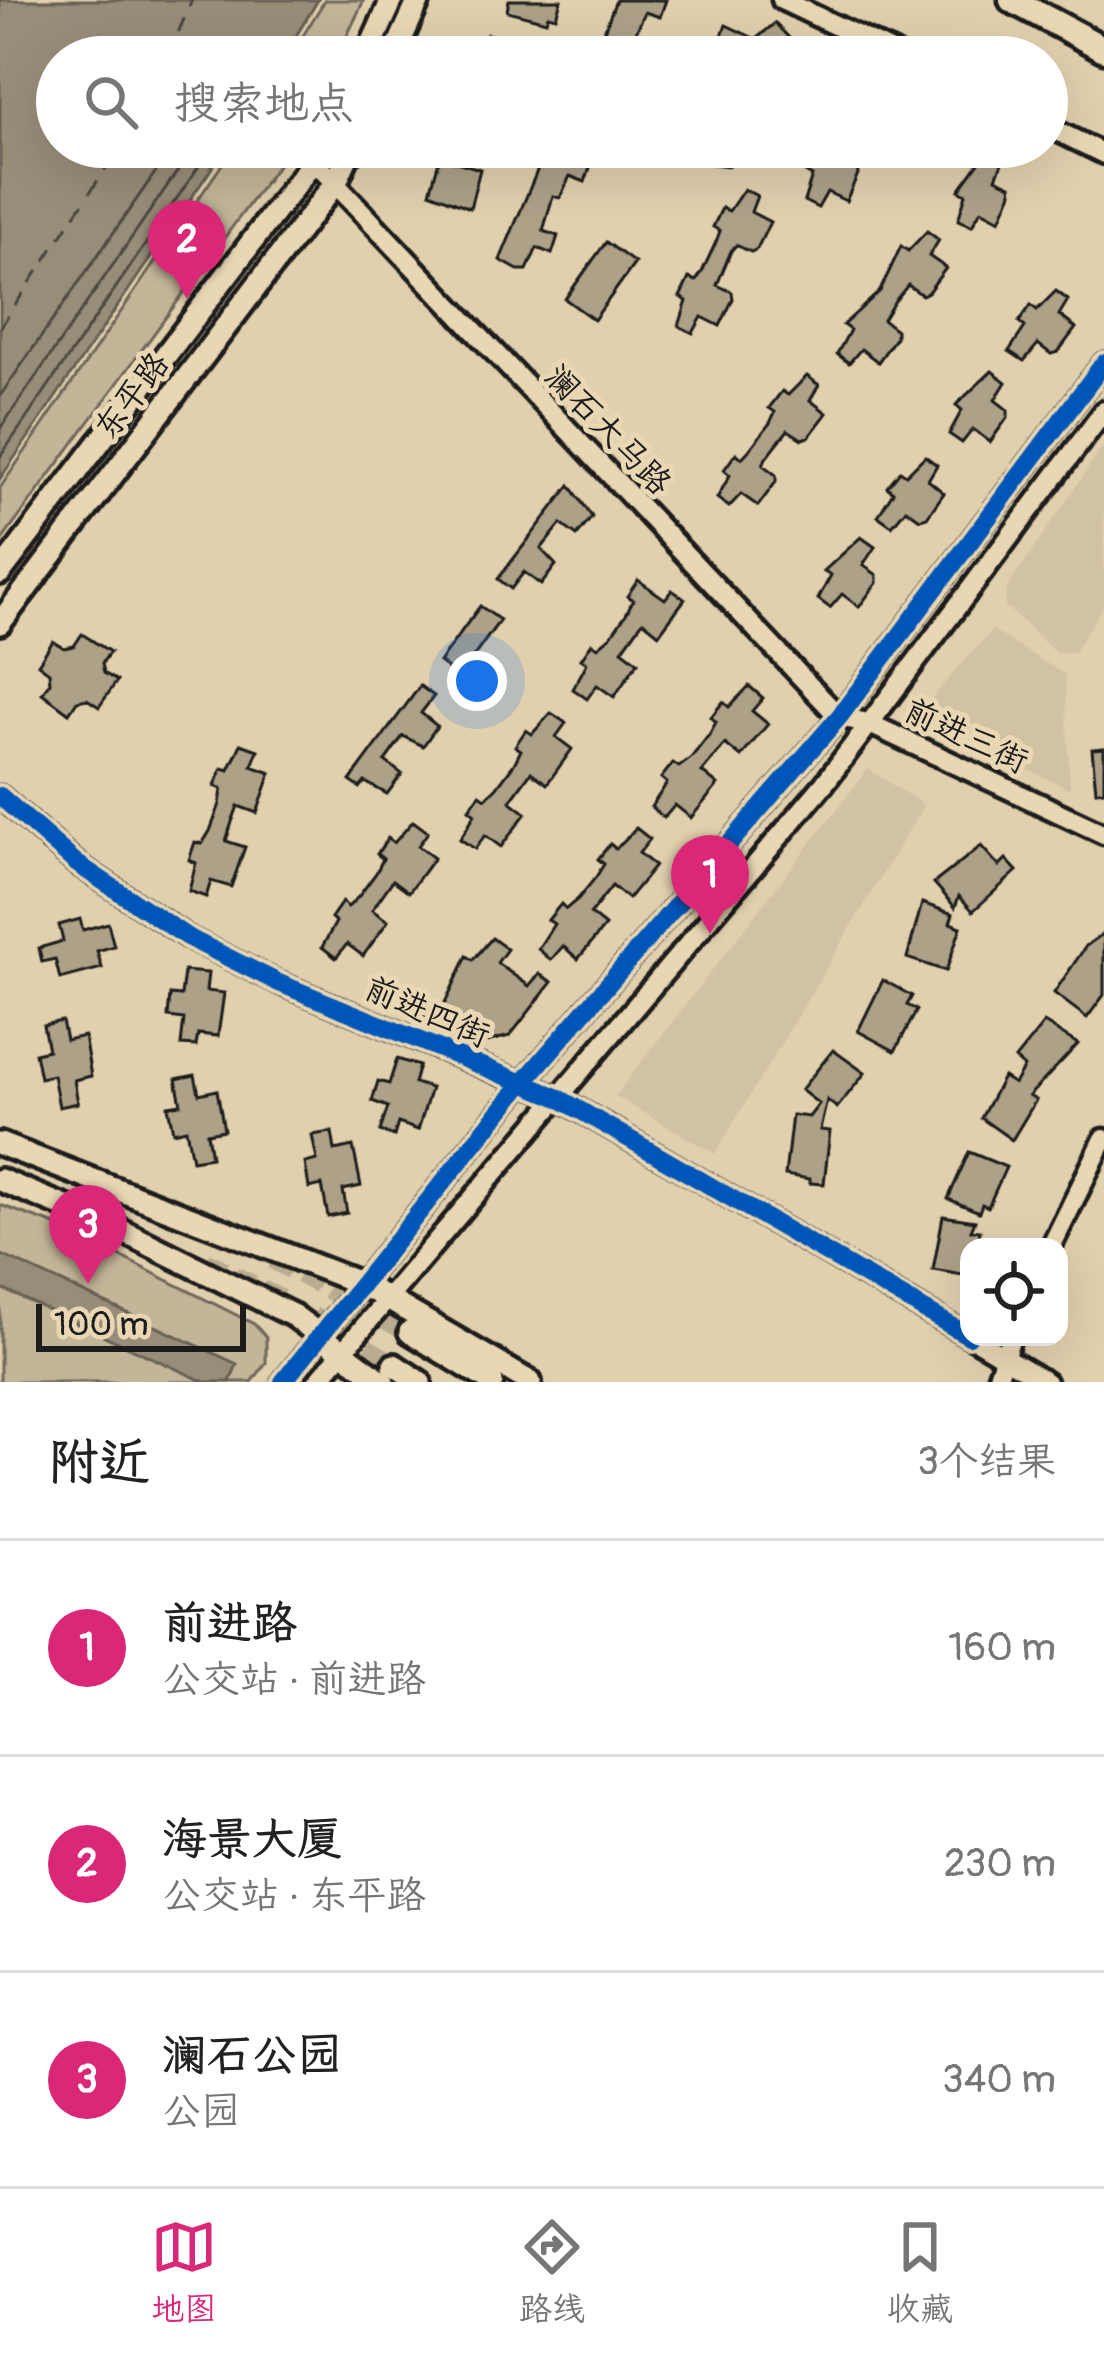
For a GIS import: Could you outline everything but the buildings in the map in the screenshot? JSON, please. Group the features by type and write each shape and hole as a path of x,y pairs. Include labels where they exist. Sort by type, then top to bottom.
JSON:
{"highway":[{"path":"1012,0 1104,49"}],"main road":[{"path":"376,36 392,0"},
{"path":"403,36 419,0"},
{"name":"东平路","path":"0,573 308,168"},
{"name":"东平路","path":"0,623 342,168"},
{"path":"0,1144 387,1296 530,1382"},
{"path":"0,1180 114,1227 294,1316 341,1355 420,1382"},
{"path":"410,1332 493,1382"}],"street":[{"path":"782,0 858,36"},
{"path":"1068,136 1104,154"},
{"name":"澜石大马路","path":"328,168 839,717"},
{"path":"283,1382 521,1085 839,717 1104,363"},
{"path":"317,1382 824,784 1104,411"},
{"path":"839,717 868,723"},
{"name":"前进三街","path":"868,723 1104,834"},
{"name":"前进四街","path":"0,796 76,863 187,937 279,983 556,1097 960,1330"},
{"path":"1055,1238 1104,1139"},
{"path":"996,1382 1008,1347"},
{"name":"前进四街","path":"1008,1347 1046,1382"}],"shaded area":[{"path":"325,0 364,0 347,36 303,36"},
{"path":"220,168 276,168 0,543 0,488"},
{"path":"1104,445 1104,604 1074,652 1056,653 1005,606 1007,588"},
{"path":"992,630 1065,675 1070,789 915,717"},
{"path":"868,769 924,805 715,1154 615,1096"},
{"path":"0,1205 64,1228 254,1324 266,1337 266,1363 252,1382 0,1382"}],"water":[{"path":"0,0 318,0 296,36 36,36 36,168 212,168 0,479"},
{"path":"0,1254 237,1364 230,1382 205,1382 0,1288"}],"ferry route":[{"path":"177,36 192,0"},
{"path":"0,328 106,168"}],"tunnel":[{"path":"273,1259 410,1332"},
{"path":"206,1262 285,1302"},
{"path":"312,1317 394,1365"}],"cycle path":[{"path":"283,1382 521,1085 839,717 1104,363"},
{"path":"0,796 76,863 187,937 279,983 557,1097 960,1331"}],"place":[{"name":"海景大厦","path":"187,299"},
{"name":"前进路","path":"710,934"},
{"name":"澜石公园","path":"88,1284"}]}
